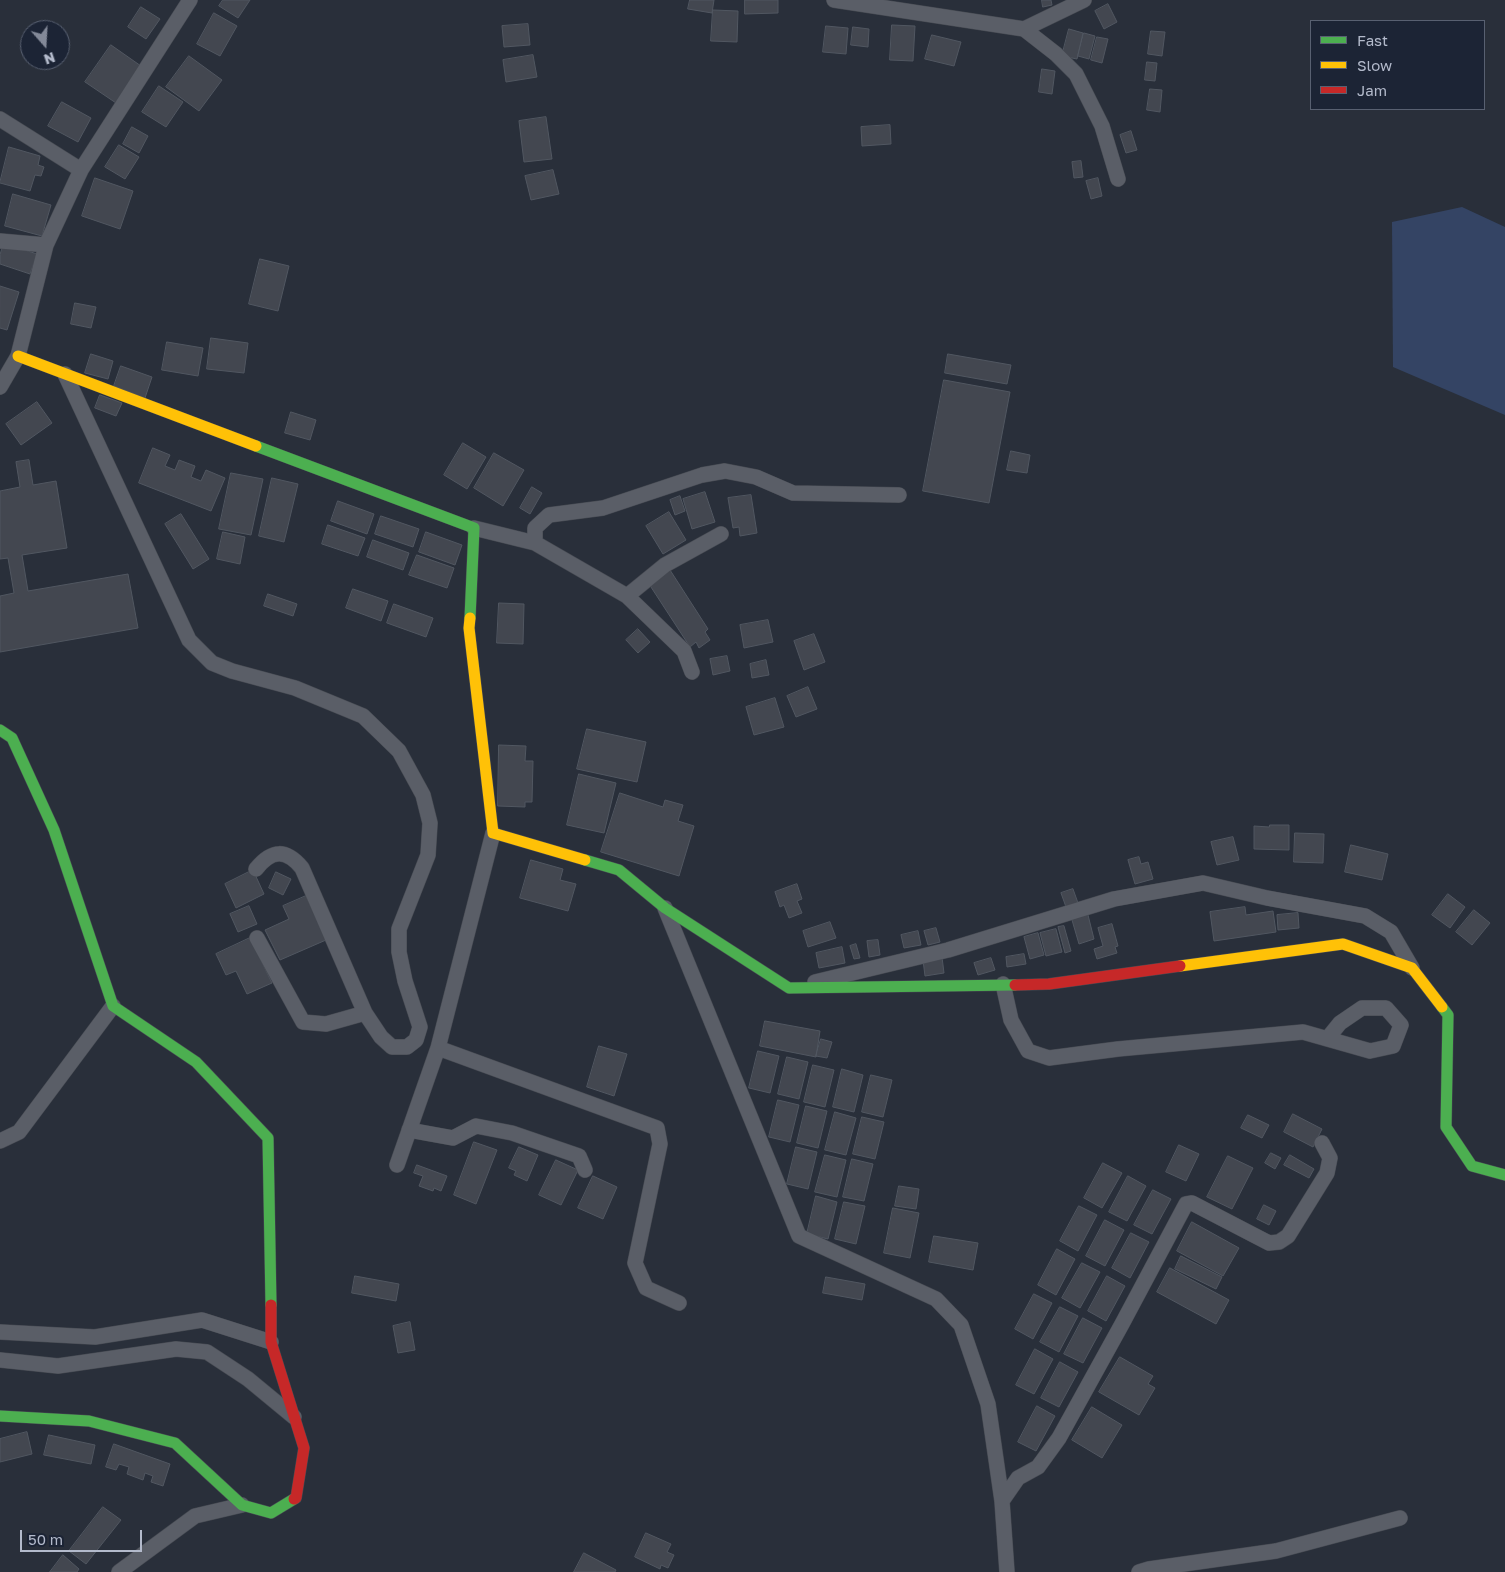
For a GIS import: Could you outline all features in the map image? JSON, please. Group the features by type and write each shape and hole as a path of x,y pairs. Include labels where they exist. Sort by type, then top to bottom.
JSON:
{"street":[{"path":"0,387 18,356 46,245 80,170 190,0"},
{"path":"834,0 1024,29 1056,54 1076,74 1102,126 1118,179"},
{"path":"1024,29 1084,0"},
{"path":"0,119 80,170"},
{"path":"0,241 46,245"},
{"path":"18,356 474,528 536,543 627,596 684,651 692,672"},
{"path":"65,374 189,640 212,663 232,672 296,688 363,716 399,751 423,795 430,823 428,855 399,929 399,952 405,981 420,1027 416,1040 407,1047 392,1046 381,1037 365,1013 302,868 294,858 281,854 265,858 256,869"},
{"path":"536,543 535,528 549,515 603,508 702,475 725,471 756,477 792,493 899,495"},
{"path":"397,1165 438,1048 493,833 469,628 474,528"},
{"path":"627,596 665,565 721,534"},
{"path":"0,730 12,738 54,830 113,1006 196,1062 268,1138 272,1283 271,1342 304,1448 296,1498 271,1514 242,1505 175,1443 89,1422 0,1416"},
{"path":"493,833 619,870 665,908 790,988 1049,984 1343,944 1412,968"},
{"path":"790,988 948,950 1114,899 1203,883 1267,898 1365,916 1391,932 1412,968 1448,1015 1446,1127 1472,1166 1505,1175"},
{"path":"665,908 799,1236 936,1299 961,1325 988,1404 1002,1501 1007,1572"},
{"path":"257,938 303,1022 326,1024 365,1013"},
{"path":"1003,984 1011,1020 1028,1051 1049,1058 1118,1049 1303,1032 1327,1039"},
{"path":"0,1141 19,1132 113,1006"},
{"path":"438,1048 657,1128 660,1144 634,1263 646,1288 679,1303"},
{"path":"409,1130 453,1138 476,1126 512,1134 579,1156 585,1170"},
{"path":"1002,1501 1018,1478 1038,1468 1059,1438 1186,1204 1192,1203 1269,1242 1280,1242 1288,1236 1327,1173 1330,1158 1322,1143"},
{"path":"0,1332 95,1337 202,1320 271,1342"},
{"path":"0,1360 58,1366 176,1349 207,1352 248,1379 294,1417"},
{"path":"119,1572 195,1516 242,1505"},
{"path":"1139,1572 1149,1569 1276,1552 1400,1518"}],"water":[{"path":"1462,207 1505,227 1505,415 1393,367 1392,222"}],"building":[{"path":"223,0 250,0 238,18 219,6"},
{"path":"690,0 714,0 712,13 688,9"},
{"path":"745,0 778,0 778,13 745,14"},
{"path":"1042,0 1051,0 1052,5 1043,7"},
{"path":"1108,4 1117,22 1104,29 1095,11"},
{"path":"141,7 160,19 146,39 128,27"},
{"path":"713,10 738,11 737,42 711,41"},
{"path":"214,13 237,26 220,56 197,44"},
{"path":"528,24 530,45 504,47 502,26"},
{"path":"892,25 915,26 913,61 890,60"},
{"path":"826,26 848,28 846,54 823,52"},
{"path":"853,27 869,29 868,47 851,45"},
{"path":"1069,29 1083,33 1077,59 1062,56"},
{"path":"1151,31 1165,32 1162,56 1148,54"},
{"path":"1084,33 1095,36 1089,59 1078,56"},
{"path":"932,35 961,42 954,66 925,59"},
{"path":"1097,37 1108,39 1102,63 1091,60"},
{"path":"111,45 141,66 116,103 85,82"},
{"path":"533,55 537,77 506,82 503,60"},
{"path":"189,56 222,80 199,111 166,87"},
{"path":"1147,62 1157,63 1155,81 1145,80"},
{"path":"1042,69 1055,71 1052,94 1039,92"},
{"path":"159,86 183,102 166,127 142,112"},
{"path":"1150,89 1162,90 1160,112 1147,110"},
{"path":"62,102 91,118 78,142 48,126"},
{"path":"546,117 552,159 524,162 519,121"},
{"path":"890,125 891,144 862,146 861,127"},
{"path":"132,127 148,136 139,153 123,144"},
{"path":"1131,131 1137,150 1126,153 1120,135"},
{"path":"119,145 139,157 125,179 105,167"},
{"path":"9,147 40,156 38,165 44,167 41,176 35,175 30,191 0,183"},
{"path":"1081,161 1083,177 1074,178 1072,162"},
{"path":"553,170 559,194 531,200 525,176"},
{"path":"95,178 133,191 120,229 82,216"},
{"path":"1098,178 1102,196 1091,199 1086,181"},
{"path":"13,194 51,205 42,236 5,226"},
{"path":"4,243 37,254 30,274 0,264 0,255"},
{"path":"260,259 289,266 278,311 249,304"},
{"path":"0,286 19,292 7,330 0,328"},
{"path":"75,303 96,307 91,328 71,324"},
{"path":"211,338 248,343 244,373 207,369"},
{"path":"167,342 203,348 198,376 162,370"},
{"path":"91,354 113,361 108,379 85,373"},
{"path":"948,354 1011,365 1007,384 945,373"},
{"path":"121,366 152,377 145,398 114,386"},
{"path":"944,380 1010,392 989,503 923,491"},
{"path":"100,395 122,403 116,416 95,408"},
{"path":"37,402 52,423 21,445 6,424"},
{"path":"291,412 316,420 310,440 285,433"},
{"path":"463,443 486,457 467,489 444,475"},
{"path":"153,448 170,455 165,466 175,470 179,460 195,466 191,477 201,481 206,470 225,478 211,511 139,483"},
{"path":"1011,451 1030,455 1027,473 1007,470"},
{"path":"494,453 524,470 503,506 474,488"},
{"path":"29,460 33,485 56,481 67,548 22,555 28,591 128,574 138,628 0,652 0,596 14,593 8,558 0,559 0,491 20,487 16,462"},
{"path":"231,473 263,479 251,535 219,529"},
{"path":"272,478 298,484 284,542 259,536"},
{"path":"532,487 542,493 530,514 520,508"},
{"path":"705,492 715,522 692,529 683,499"},
{"path":"751,495 757,533 740,536 739,527 733,528 728,498"},
{"path":"680,496 685,511 675,515 670,500"},
{"path":"338,501 374,514 367,534 331,521"},
{"path":"669,512 686,540 663,554 646,526"},
{"path":"181,514 209,559 193,569 165,524"},
{"path":"381,516 419,529 413,547 375,534"},
{"path":"328,525 365,538 358,556 322,544"},
{"path":"223,532 245,537 240,564 217,559"},
{"path":"426,532 462,545 455,565 419,552"},
{"path":"373,540 409,553 403,570 367,557"},
{"path":"417,555 454,568 447,588 409,575"},
{"path":"670,570 708,629 705,632 710,640 699,648 696,642 690,647 649,584"},
{"path":"353,589 388,601 381,621 346,608"},
{"path":"268,594 297,604 293,616 264,606"},
{"path":"499,603 524,604 523,644 497,643"},
{"path":"394,604 433,618 426,637 387,623"},
{"path":"768,620 773,642 744,648 740,625"},
{"path":"638,629 650,642 638,653 626,640"},
{"path":"814,634 825,662 804,670 794,641"},
{"path":"727,656 730,671 713,675 710,659"},
{"path":"766,660 769,675 752,678 750,664"},
{"path":"808,687 817,709 796,717 787,696"},
{"path":"775,698 784,727 754,735 746,707"},
{"path":"587,729 646,742 637,782 577,769"},
{"path":"499,745 526,746 525,761 533,761 532,802 525,802 525,807 498,806"},
{"path":"579,774 616,783 604,833 567,825"},
{"path":"620,793 663,807 665,800 683,805 678,821 694,826 679,876 601,852"},
{"path":"1270,825 1289,825 1289,850 1254,849 1254,826 1269,827"},
{"path":"1295,833 1324,834 1323,863 1294,862"},
{"path":"1233,837 1239,860 1217,865 1211,842"},
{"path":"1351,845 1388,854 1382,880 1345,872"},
{"path":"1139,857 1141,864 1148,862 1153,879 1135,884 1128,860"},
{"path":"531,860 563,869 560,880 576,884 568,911 520,898"},
{"path":"253,870 264,894 236,908 225,884"},
{"path":"276,872 291,879 283,895 269,888"},
{"path":"797,884 802,899 797,901 802,913 789,918 784,905 780,907 775,892"},
{"path":"1073,889 1078,903 1066,907 1061,893"},
{"path":"1448,894 1465,907 1450,928 1432,915"},
{"path":"306,896 326,940 280,960 265,930 289,919 283,906"},
{"path":"249,906 257,924 238,932 230,914"},
{"path":"1245,907 1246,915 1273,911 1276,932 1214,941 1210,912"},
{"path":"1474,910 1490,923 1472,945 1456,932"},
{"path":"1298,913 1299,928 1278,930 1277,915"},
{"path":"1088,915 1094,939 1079,944 1072,920"},
{"path":"830,922 836,938 808,947 803,931"},
{"path":"1112,924 1118,946 1115,947 1117,953 1097,959 1094,949 1103,946 1098,928"},
{"path":"1064,926 1071,951 1065,953 1058,927"},
{"path":"936,928 940,942 928,945 924,931"},
{"path":"1056,929 1062,952 1046,956 1040,933"},
{"path":"918,931 921,945 904,948 901,935"},
{"path":"1038,933 1044,955 1030,959 1024,937"},
{"path":"250,938 272,983 247,994 236,971 226,975 216,954"},
{"path":"878,940 880,955 869,957 867,941"},
{"path":"856,944 860,958 854,959 850,946"},
{"path":"842,947 845,963 819,968 816,953"},
{"path":"1024,954 1026,964 1007,967 1006,957"},
{"path":"942,957 944,973 925,976 923,960"},
{"path":"991,958 995,970 978,975 974,963"},
{"path":"765,1021 820,1031 816,1057 760,1046"},
{"path":"821,1039 832,1042 827,1058 816,1056"},
{"path":"599,1046 627,1054 614,1096 587,1087"},
{"path":"758,1051 779,1056 770,1093 749,1088"},
{"path":"787,1057 808,1062 799,1099 778,1094"},
{"path":"813,1065 834,1070 825,1107 804,1102"},
{"path":"842,1069 863,1075 854,1112 833,1107"},
{"path":"871,1075 892,1080 883,1117 862,1112"},
{"path":"778,1100 799,1105 790,1142 769,1137"},
{"path":"806,1106 827,1111 818,1148 797,1143"},
{"path":"835,1112 856,1118 846,1155 825,1150"},
{"path":"1293,1114 1322,1129 1313,1147 1284,1132"},
{"path":"1248,1115 1269,1125 1262,1138 1241,1128"},
{"path":"862,1117 884,1122 875,1159 853,1154"},
{"path":"474,1142 497,1150 476,1204 454,1195"},
{"path":"1179,1145 1199,1154 1186,1181 1166,1172"},
{"path":"519,1147 538,1155 527,1181 514,1175 516,1171 509,1168"},
{"path":"796,1147 817,1152 808,1189 787,1184"},
{"path":"1271,1153 1281,1158 1275,1169 1265,1163"},
{"path":"825,1155 846,1160 837,1197 815,1192"},
{"path":"1290,1155 1314,1169 1309,1178 1284,1165"},
{"path":"1228,1156 1253,1168 1232,1209 1207,1197"},
{"path":"852,1159 873,1164 864,1201 843,1197"},
{"path":"556,1160 578,1170 561,1205 539,1195"},
{"path":"1103,1163 1122,1173 1102,1208 1084,1198"},
{"path":"417,1165 447,1176 441,1191 434,1188 433,1191 419,1186 423,1176 414,1173"},
{"path":"593,1176 617,1187 603,1219 578,1208"},
{"path":"1128,1176 1146,1186 1127,1221 1109,1212"},
{"path":"899,1186 919,1189 916,1209 895,1206"},
{"path":"1153,1190 1171,1199 1152,1234 1134,1225"},
{"path":"816,1196 837,1202 828,1239 807,1234"},
{"path":"844,1202 865,1206 856,1244 835,1239"},
{"path":"1264,1205 1276,1211 1269,1225 1257,1219"},
{"path":"1079,1206 1097,1215 1078,1251 1060,1241"},
{"path":"893,1208 919,1213 910,1258 884,1253"},
{"path":"1105,1220 1124,1230 1105,1266 1086,1256"},
{"path":"1192,1222 1239,1248 1223,1276 1177,1251"},
{"path":"1131,1233 1149,1242 1130,1278 1112,1268"},
{"path":"934,1236 978,1243 973,1270 929,1262"},
{"path":"1057,1249 1075,1259 1056,1295 1038,1285"},
{"path":"1181,1256 1222,1277 1216,1289 1175,1269"},
{"path":"1082,1263 1100,1272 1080,1308 1062,1298"},
{"path":"1170,1268 1229,1300 1216,1324 1157,1292"},
{"path":"355,1276 399,1284 396,1301 352,1293"},
{"path":"1107,1276 1125,1286 1106,1321 1088,1311"},
{"path":"826,1277 865,1284 862,1300 823,1293"},
{"path":"1034,1294 1052,1303 1033,1339 1015,1329"},
{"path":"1060,1307 1078,1316 1059,1352 1040,1342"},
{"path":"1083,1318 1102,1328 1083,1363 1064,1354"},
{"path":"410,1322 415,1350 398,1353 393,1326"},
{"path":"1035,1349 1053,1359 1034,1394 1016,1385"},
{"path":"1120,1357 1153,1376 1148,1384 1155,1388 1139,1415 1099,1392"},
{"path":"1060,1362 1078,1372 1059,1407 1041,1398"},
{"path":"1037,1406 1055,1416 1036,1451 1018,1442"},
{"path":"1092,1407 1122,1425 1102,1458 1072,1440"},
{"path":"27,1432 32,1454 0,1462 0,1439"},
{"path":"49,1435 95,1445 91,1464 44,1455"},
{"path":"114,1444 170,1464 163,1486 151,1482 153,1476 145,1473 143,1480 127,1474 129,1467 119,1464 116,1470 106,1467"},
{"path":"103,1507 121,1520 86,1564 69,1551"},
{"path":"646,1533 671,1544 667,1552 674,1555 668,1568 661,1565 660,1569 635,1557"},
{"path":"584,1553 616,1570 615,1572 574,1572"},
{"path":"63,1555 79,1569 77,1572 50,1572"}],"traffic: fast":[{"path":"256,446 474,528 470,618"},
{"path":"0,730 12,738 54,830 113,1006 196,1062 268,1138 271,1305"},
{"path":"585,860 619,870 665,908 789,988 1015,985"},
{"path":"1442,1007 1448,1015 1446,1127 1472,1166 1505,1175"},
{"path":"0,1416 89,1421 175,1443 242,1505 271,1513 294,1499"}],"traffic: slow":[{"path":"18,356 256,446"},
{"path":"470,618 469,628 493,833 585,860"},
{"path":"1180,966 1343,944 1412,968 1442,1007"}],"traffic: jam":[{"path":"1015,985 1049,984 1180,966"},
{"path":"271,1305 271,1342 304,1448 296,1498 294,1499"}]}
